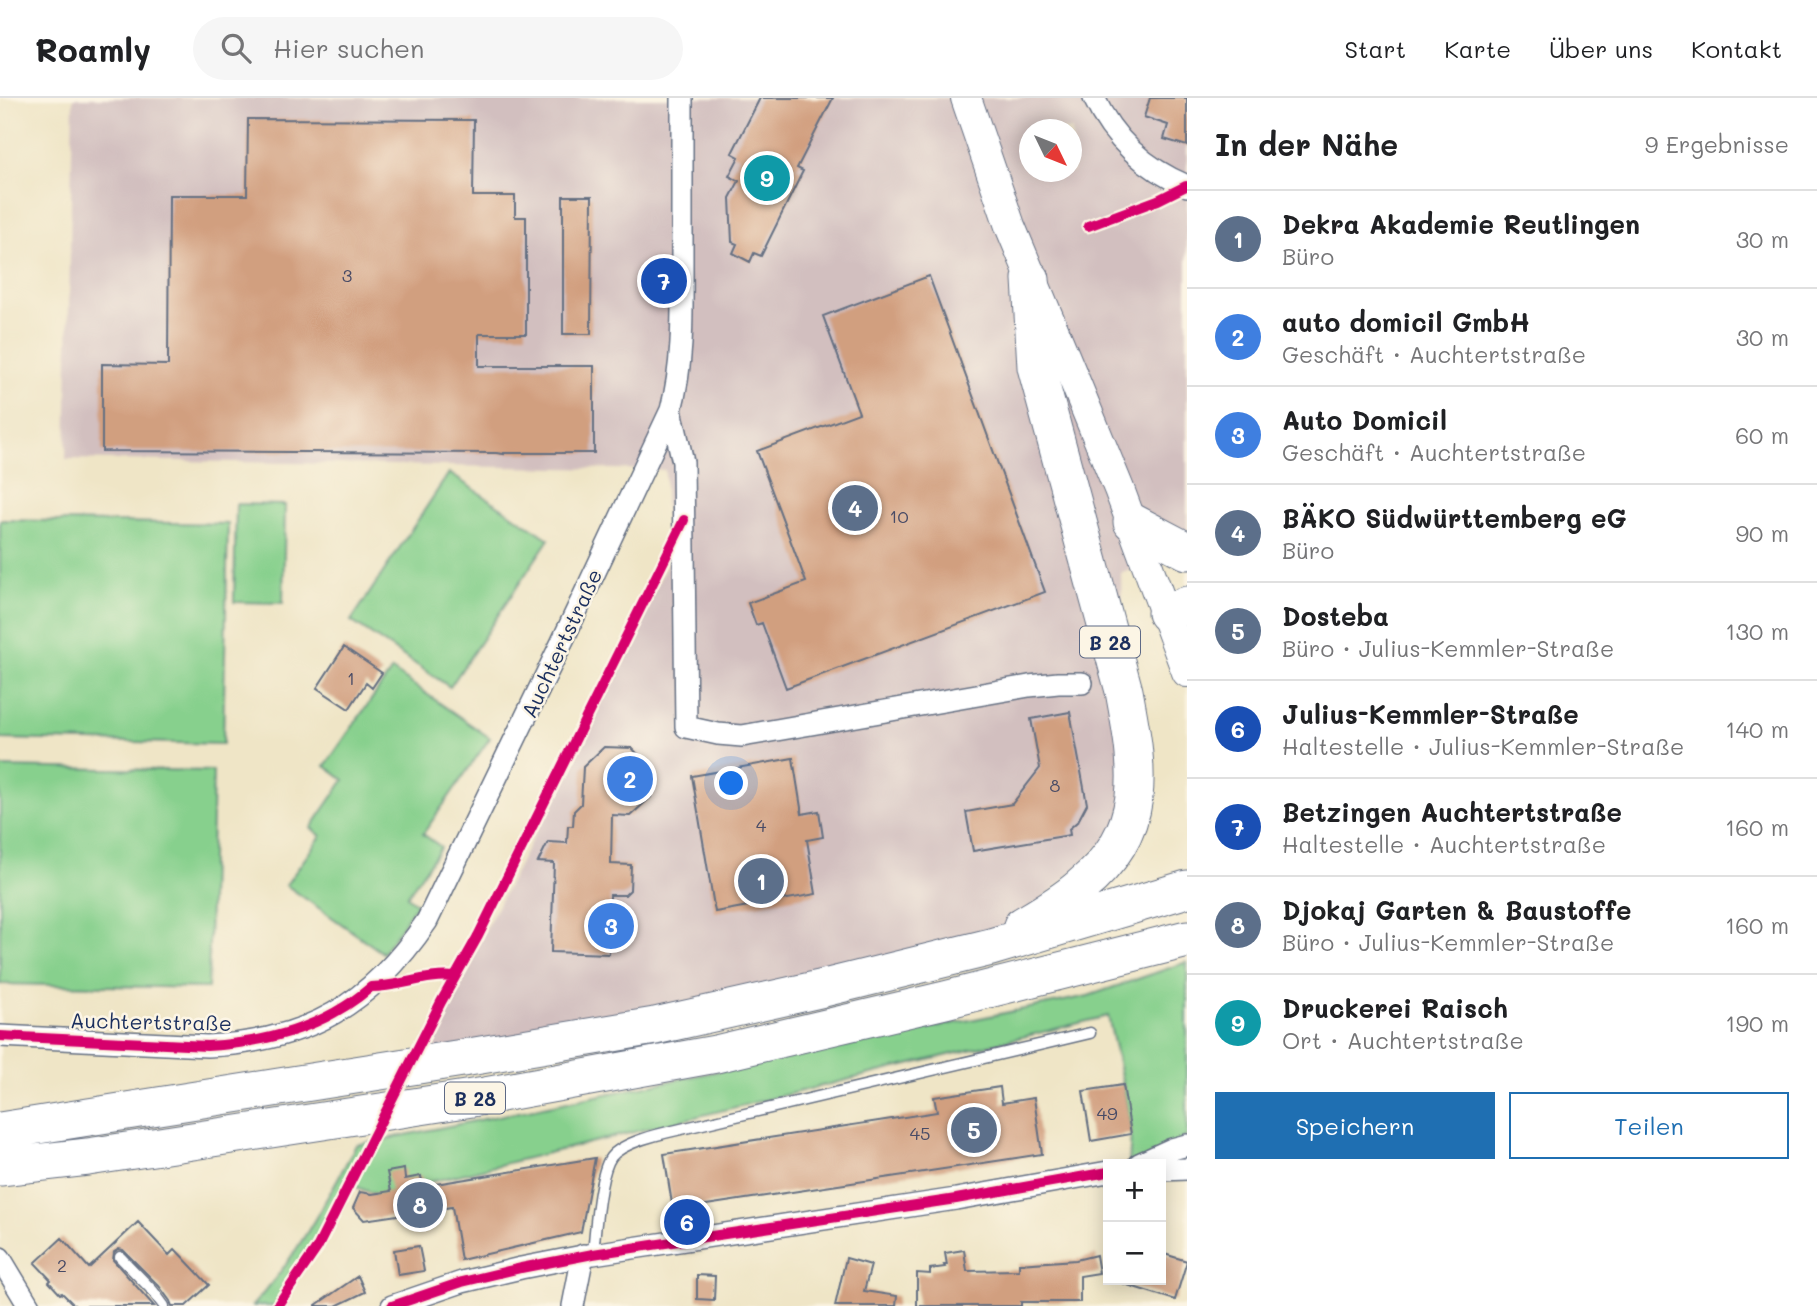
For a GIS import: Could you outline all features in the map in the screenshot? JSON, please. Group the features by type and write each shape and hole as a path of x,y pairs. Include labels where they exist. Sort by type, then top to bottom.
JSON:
{"highway":[{"name":"B 28","path":"991,947 1081,887 1101,868 1119,846 1130,818 1136,791 1133,739 1124,691 1036,367 1031,279"},
{"path":"1132,522 1187,551"},
{"name":"B 28","path":"0,1131 655,1026 991,947 1187,889"},
{"name":"B 28","path":"0,1167 88,1157 485,1096 716,1054 933,1004 1187,939"}],"main road":[{"path":"966,98 1031,279 1132,522 1176,609 1187,672"}],"street":[{"name":"Auchtertstraße","path":"0,1035 208,1046 261,1040 309,1026 336,1013 395,965 427,921 671,410 680,365 682,327 682,98"},
{"path":"1094,98 1119,139 1156,171 1187,187"},
{"path":"671,410 683,462 685,727 742,736 1029,686 1082,683"},
{"path":"1149,1159 1182,1143"},
{"path":"392,1306 462,1282 588,1255 956,1199 1103,1173"},
{"path":"573,1306 588,1255"},
{"path":"0,1258 29,1306"}],"lane":[{"path":"588,1255 605,1173 611,1157 627,1146 677,1130 1090,1033"},
{"path":"120,1257 164,1306"}],"shaded area":[{"path":"73,98 1187,98 1187,555 1121,573 1130,818 991,947 414,1066 539,826 666,566 665,470 66,459"}],"green space":[{"path":"449,473 549,539 450,687 351,621"},
{"path":"236,504 285,505 283,603 234,602"},
{"path":"0,520 228,524 223,744 0,739"},
{"path":"392,670 490,738 423,834 441,847 407,896 417,904 383,953 286,885 321,836 311,828 344,780 325,766"},
{"path":"0,767 213,771 208,988 0,984"},
{"path":"1187,962 1187,1135 1168,1151 1153,1159 1129,1159 1131,1134 1108,1016 377,1195 349,1184 317,1248 277,1306 252,1306 296,1249 356,1145 1088,996"}],"building":[{"path":"760,98 833,98 797,168 803,171 761,256 754,253 750,262 733,253 737,244 732,242 730,198 739,181 729,176 739,157 732,153"},
{"path":"1150,98 1187,98 1187,146 1164,139 1168,125 1144,117"},
{"path":"248,119 474,120 473,196 515,196 515,217 526,217 526,334 479,334 479,366 594,366 594,453 102,451 102,364 168,365 169,195 247,195"},
{"path":"563,196 592,196 591,334 563,334"},
{"path":"929,276 1045,592 786,688 762,623 756,625 748,603 806,582 757,451 859,413 823,316"},
{"path":"344,647 382,673 372,688 366,683 349,709 317,688"},
{"path":"1070,712 1087,804 1078,821 1069,829 1070,835 973,851 966,812 1012,804 1040,768 1031,719"},
{"path":"604,747 632,748 652,769 651,797 630,816 612,815 611,864 631,865 630,890 625,895 610,895 609,954 551,952 554,863 538,862 548,842 567,843 568,826 573,826 574,811 581,804 583,767"},
{"path":"793,758 802,814 819,811 823,837 807,840 816,894 715,912 692,776"},
{"path":"1123,1085 1131,1134 1091,1141 1083,1091"},
{"path":"1000,1087 1002,1103 1034,1098 1042,1154 673,1210 664,1154 937,1112 934,1097"},
{"path":"595,1158 581,1232 461,1260 452,1207 364,1220 353,1208 360,1192 372,1194 391,1191 387,1172 404,1169 405,1179 421,1176 423,1186"},
{"path":"138,1222 169,1255 175,1249 209,1285 186,1306 172,1306 159,1286 123,1250 114,1252 113,1260 154,1306 75,1306 60,1294 35,1263 62,1238 89,1268"},
{"path":"419,1246 424,1271 398,1275 394,1250"},
{"path":"964,1250 967,1271 1019,1270 1019,1264 1076,1260 1096,1255 1099,1273 1080,1276 1080,1302 1021,1302 1021,1306 917,1306 917,1273 930,1274 930,1269 945,1267 945,1253"},
{"path":"1166,1255 1187,1261 1175,1300 1127,1285 1166,1285"},
{"path":"846,1258 871,1265 864,1291 897,1296 896,1306 835,1306"},
{"path":"697,1275 715,1276 714,1300 697,1299"},
{"path":"358,1276 365,1292 336,1306 316,1306 316,1305"}],"cycle path":[{"path":"1088,226 1158,200 1186,186"},
{"path":"277,1306 317,1248 441,1002 478,936 684,520"},
{"path":"0,1036 207,1046 229,1044 273,1037 315,1022 334,1013 371,987 434,977 455,977"},
{"path":"392,1306 462,1282 593,1254 956,1199 1103,1173"}],"place":[{"name":"Druckerei Raisch","path":"767,178"},
{"name":"Betzingen Auchtertstraße","path":"664,281"},
{"name":"BÄKO Südwürttemberg eG","path":"855,508"},
{"name":"auto domicil GmbH","path":"630,779"},
{"name":"Dekra Akademie Reutlingen","path":"761,881"},
{"name":"Auto Domicil","path":"611,926"},
{"name":"Dosteba","path":"974,1130"},
{"name":"Djokaj Garten & Baustoffe","path":"420,1205"},
{"name":"Julius-Kemmler-Straße","path":"687,1222"}]}
